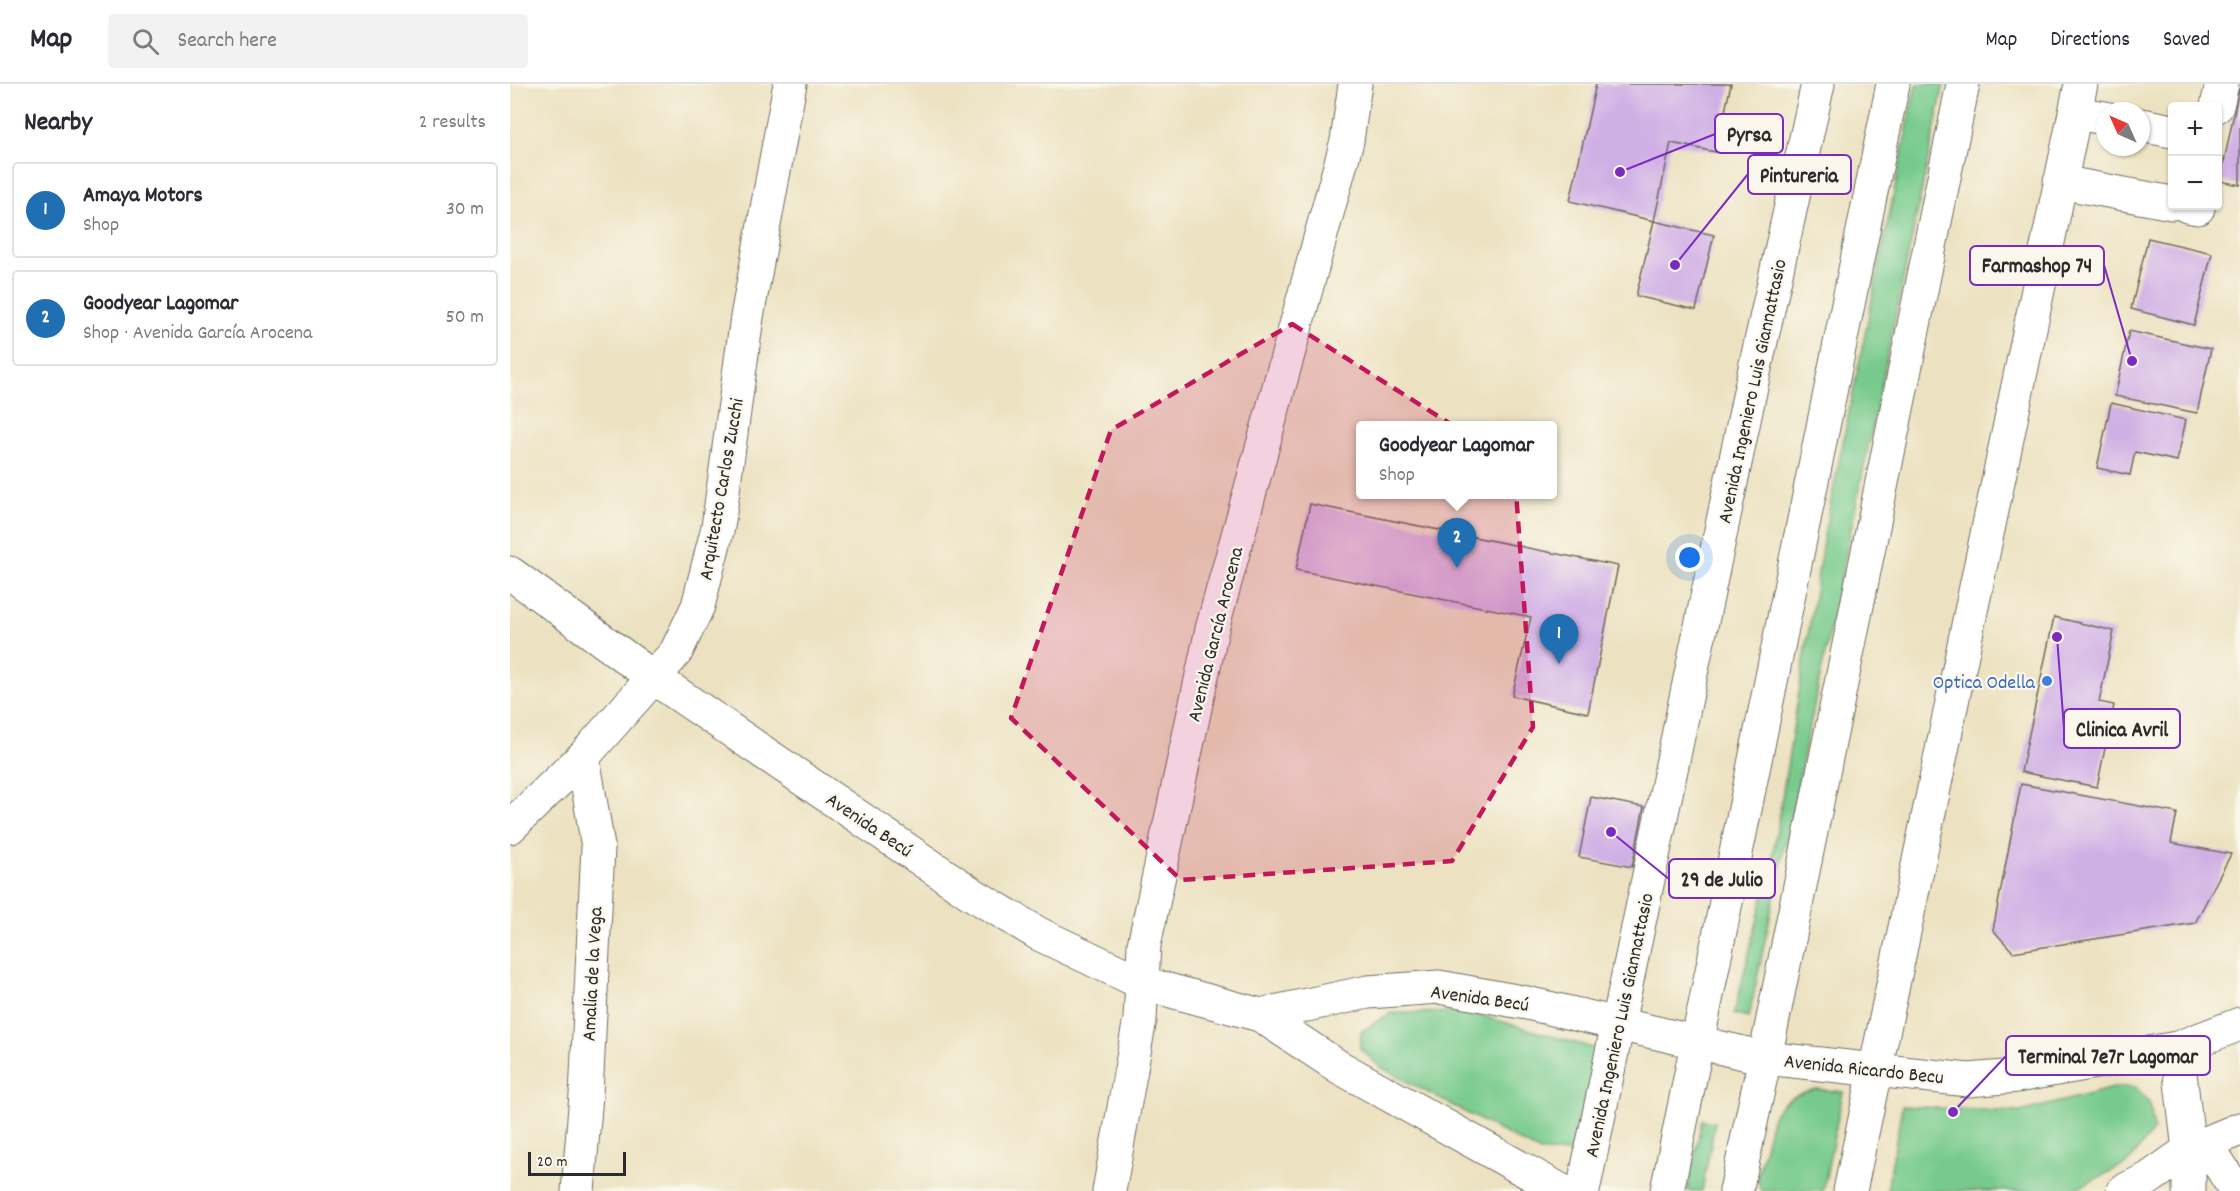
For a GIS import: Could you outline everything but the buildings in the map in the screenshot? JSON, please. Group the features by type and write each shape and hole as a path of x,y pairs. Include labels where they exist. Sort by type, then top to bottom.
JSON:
{"street":[{"name":"Arquitecto Carlos Zucchi","path":"510,827 583,757 654,678 676,652 698,606 718,527 747,317 790,84"},
{"name":"Avenida García Arocena","path":"1109,1191 1140,1019 1144,945 1212,629 1347,141 1355,84"},
{"name":"Avenida Ingeniero Luis Giannattasio","path":"1582,1191 1752,382 1818,84"},
{"path":"1667,1191 1893,84"},
{"path":"1736,1191 1963,84"},
{"path":"2218,102 2222,84"},
{"path":"1850,1191 2060,182 2087,105"},
{"path":"2150,127 2168,130"},
{"path":"2060,182 2168,202"},
{"name":"Avenida Becú","path":"510,573 654,678 972,894 1038,934 1142,983 1260,1015 1339,1067 1562,1191"},
{"name":"Amalia de la Vega","path":"578,1191 586,1095 598,847 583,757"},
{"name":"Avenida Becú","path":"1260,1015 1368,992 1439,987 1527,1003 1698,1044"},
{"name":"Avenida Ricardo Becu","path":"1698,1044 1765,1058 1968,1080 2017,1076 2177,1048 2240,1024"},
{"path":"2177,1048 2198,1146 2189,1191"},
{"path":"2123,1191 2148,1179 2198,1146 2240,1129"},
{"path":"2198,1146 2236,1191"}],"highlighted area":[{"path":"1292,324 1514,464 1533,727 1452,861 1181,880 1011,718 1111,430"}],"green space":[{"path":"1916,84 1944,84 1749,1017 1734,1014 1772,860 1824,535"},
{"path":"1469,1012 1600,1050 1580,1153 1540,1152 1380,1067 1360,1048 1361,1032 1390,1013"},
{"path":"2117,1087 2136,1087 2150,1104 2154,1130 2128,1163 2071,1191 1887,1191 1902,1106 2020,1112"},
{"path":"1816,1089 1843,1092 1823,1191 1761,1191 1757,1178 1775,1112 1784,1102"},
{"path":"1702,1120 1715,1122 1702,1191 1687,1191"}],"place":[{"name":"Pyrsa","path":"1620,172"},
{"name":"Pintureria","path":"1675,265"},
{"name":"Farmashop 74","path":"2132,361"},
{"name":"Goodyear Lagomar","path":"1457,568"},
{"name":"Clinica Avril","path":"2057,637"},
{"name":"Amaya Motors","path":"1559,664"},
{"name":"Optica Odella","path":"2047,681"},
{"name":"29 de Julio","path":"1611,832"},
{"name":"Terminal 7e7r Lagomar","path":"1953,1112"}]}
